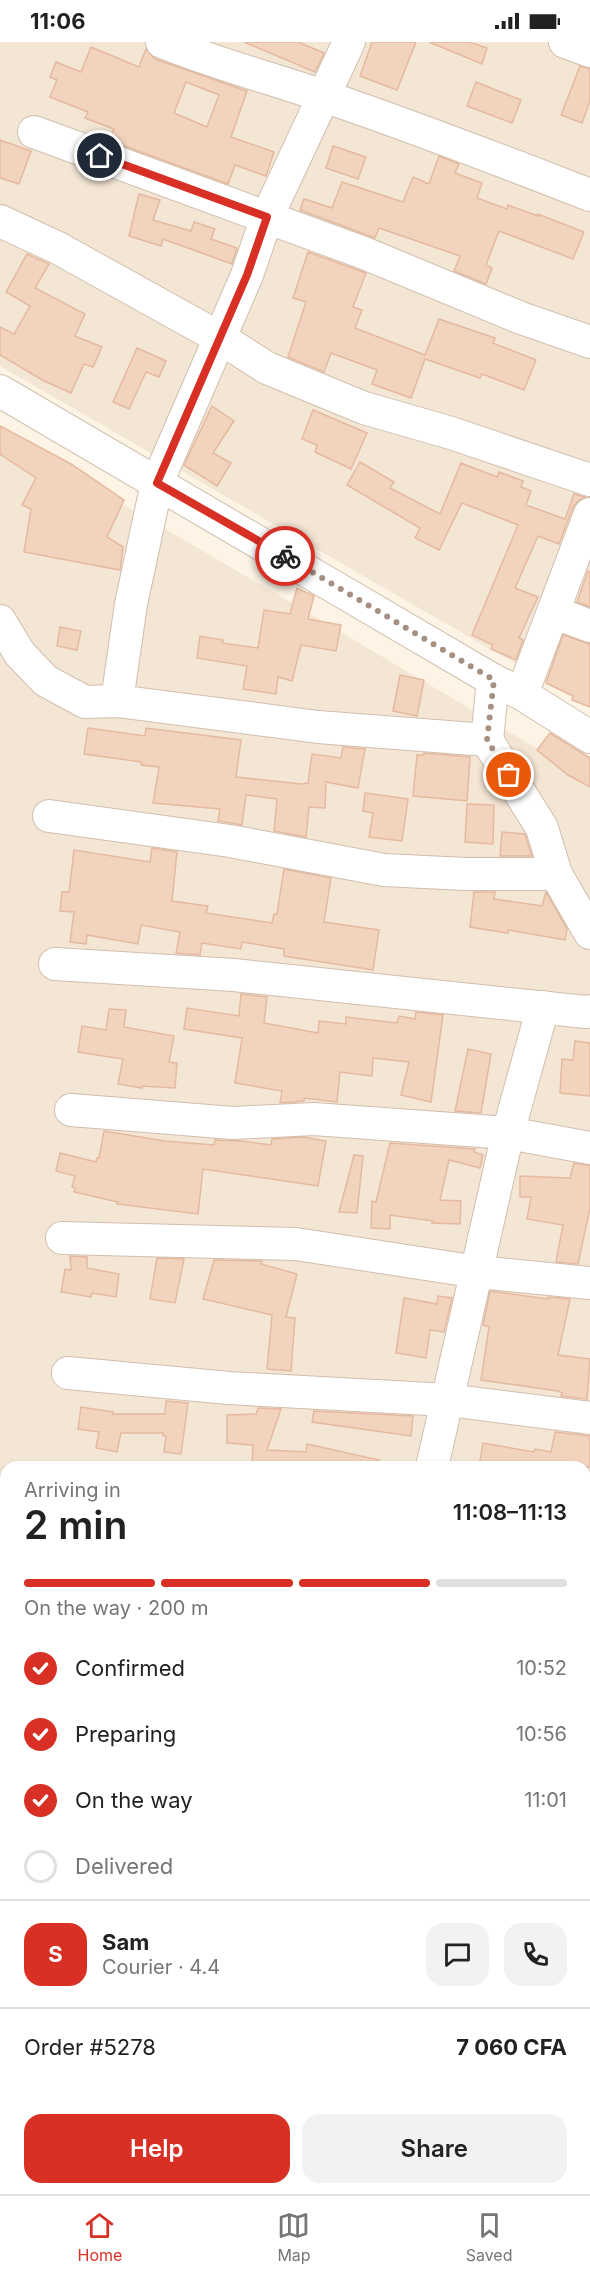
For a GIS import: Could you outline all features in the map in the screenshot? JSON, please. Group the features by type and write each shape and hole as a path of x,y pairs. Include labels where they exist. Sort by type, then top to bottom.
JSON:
{"street":[{"path":"162,42 202,58 323,96 420,130 590,195"},
{"path":"117,701 131,604 157,483 247,275 267,217 349,42"},
{"path":"566,42 590,51"},
{"path":"34,132 364,253 521,318 590,342"},
{"path":"0,221 58,248 220,338 267,368 364,408 452,433 590,480"},
{"path":"0,391 494,680 522,694 590,737"},
{"path":"522,694 590,514"},
{"path":"553,612 590,626"},
{"path":"0,621 20,654 46,681 85,702 117,701 318,727 487,740"},
{"path":"494,680 487,740 542,828 556,874 590,933"},
{"path":"49,816 230,841 384,870 466,874 556,874"},
{"path":"55,964 234,975 590,1011"},
{"path":"433,1461 508,1133 543,1007"},
{"path":"71,1110 233,1123 314,1119 508,1133 590,1148"},
{"path":"62,1238 296,1244 478,1272 590,1283"},
{"path":"68,1373 229,1388 448,1400 590,1418"}],"shaded area":[{"path":"0,42 590,42 590,707 0,366"},
{"path":"0,433 590,780 590,1461 0,1461"}],"building":[{"path":"244,42 298,42 324,53 315,72"},
{"path":"372,42 416,42 397,90 360,76"},
{"path":"429,42 469,42 487,48 482,64"},
{"path":"91,47 139,67 146,49 155,59 247,91 231,137 274,152 266,176 235,165 228,184 108,140 114,129 85,118 88,112 50,97 57,80 50,77 56,62 81,72","holes":["186,82 219,95 207,127 174,113"]},
{"path":"580,66 590,69 590,101 582,123 561,115"},
{"path":"476,82 521,100 512,123 467,106"},
{"path":"0,140 31,151 19,184 0,178"},
{"path":"333,146 366,157 358,179 326,168"},
{"path":"439,156 459,164 455,173 482,183 477,198 507,209 508,205 538,216 538,214 584,232 573,259 499,231 486,265 492,268 486,284 454,271 460,256 379,228 375,238 300,210 304,199 332,208 342,182 403,202 413,177 429,184"},
{"path":"139,194 160,200 153,220 191,231 194,222 215,229 211,239 237,248 232,264 163,239 161,246 129,236"},
{"path":"308,252 366,273 353,307 362,310 355,328 425,355 439,319 495,338 493,343 536,360 524,390 482,374 480,378 425,359 411,398 372,384 377,370 331,353 324,372 288,357 306,302 293,298"},
{"path":"27,254 49,264 35,288 85,314 75,336 102,347 93,367 84,364 71,393 44,381 0,355 0,327 14,334 30,306 6,292"},
{"path":"137,348 166,361 159,377 146,372 129,409 113,402"},
{"path":"212,406 234,421 213,453 231,463 217,486 184,465"},
{"path":"313,410 367,433 351,469 315,452 317,445 302,439"},
{"path":"0,426 71,464 124,500 107,537 123,547 120,570 24,552 31,509 22,505 36,478 0,454"},
{"path":"360,462 394,482 390,488 440,514 461,463 497,477 499,472 523,481 521,487 531,491 526,505 565,519 574,494 585,497 573,507 559,544 538,536 515,588 538,597 519,638 523,640 516,660 491,649 493,645 472,635 518,525 462,503 439,550 415,538 420,528 347,485"},
{"path":"588,571 590,572 590,607 577,602"},
{"path":"297,588 314,596 308,619 341,625 336,651 301,645 292,681 278,677 276,694 243,689 247,666 197,658 200,636 223,640 222,643 258,648 264,610 290,614"},
{"path":"60,627 81,631 77,650 57,646"},
{"path":"563,635 590,644 590,707 572,700 573,696 546,683"},
{"path":"400,675 424,680 417,716 393,711"},
{"path":"88,728 145,736 146,728 241,740 236,777 302,784 308,783 312,754 341,758 343,747 365,749 358,788 326,782 325,808 309,807 306,837 274,831 277,799 246,795 242,825 218,821 220,809 153,803 159,767 141,765 142,762 84,754"},
{"path":"550,733 590,758 590,787 568,775 537,750"},
{"path":"424,753 470,757 467,801 413,796 417,755 424,755"},
{"path":"365,793 408,799 402,841 369,837 373,813 363,811"},
{"path":"467,804 494,805 493,844 465,842"},
{"path":"502,832 525,834 532,856 500,856"},
{"path":"152,848 177,852 172,901 208,906 206,913 272,923 274,914 277,914 284,869 331,878 324,922 379,930 373,970 284,956 284,949 242,942 241,949 202,943 200,955 176,953 180,932 141,925 138,944 87,935 86,944 70,942 74,912 60,911 62,892 69,892 74,850 150,862"},
{"path":"474,892 495,892 494,899 542,906 546,892 567,929 565,940 508,930 508,933 470,927"},
{"path":"241,994 267,997 264,1023 318,1033 319,1021 346,1024 346,1017 397,1023 399,1016 415,1019 416,1012 443,1015 431,1102 401,1095 409,1062 373,1058 372,1076 340,1072 337,1102 304,1098 304,1101 280,1103 282,1091 235,1083 242,1038 184,1029 187,1008 239,1016"},
{"path":"109,1009 126,1010 124,1027 174,1036 169,1062 177,1063 175,1088 142,1086 142,1088 118,1084 123,1059 78,1052 82,1026 106,1030"},
{"path":"575,1041 590,1043 590,1096 560,1093 562,1059 573,1060"},
{"path":"468,1049 491,1054 481,1113 455,1111"},
{"path":"104,1131 165,1141 214,1145 215,1140 271,1145 272,1139 304,1137 326,1141 318,1186 203,1169 198,1214 117,1204 118,1202 74,1192 75,1188 72,1187 75,1176 56,1171 60,1153 96,1162 99,1158"},
{"path":"390,1143 475,1149 474,1152 483,1155 480,1168 449,1160 440,1200 461,1201 460,1224 432,1223 433,1221 390,1215 390,1229 371,1228 372,1201 376,1202"},
{"path":"354,1155 363,1156 357,1213 339,1212"},
{"path":"574,1163 590,1166 590,1208 578,1264 556,1262 563,1225 527,1219 531,1197 520,1197 520,1176 570,1178"},
{"path":"70,1256 87,1257 87,1268 119,1274 116,1297 92,1293 91,1297 61,1292 65,1269 71,1270"},
{"path":"157,1258 184,1259 175,1303 150,1299"},
{"path":"214,1260 262,1261 261,1264 297,1274 286,1317 295,1318 291,1371 267,1369 272,1315 203,1299"},
{"path":"490,1291 548,1299 548,1297 570,1299 558,1355 590,1359 587,1399 561,1396 562,1393 558,1391 481,1380 489,1327 483,1325"},
{"path":"438,1296 452,1298 444,1332 430,1330 426,1358 396,1353 404,1298 437,1304"},
{"path":"166,1401 188,1403 181,1454 164,1452 166,1436 163,1436 163,1433 121,1433 117,1452 96,1448 99,1432 78,1429 81,1407 113,1412 113,1414 165,1414"},
{"path":"258,1408 281,1409 267,1450 306,1452 307,1444 379,1461 252,1461 253,1445 227,1443 227,1415 256,1414"},
{"path":"314,1411 413,1416 411,1436 312,1422"},
{"path":"555,1432 590,1436 590,1461 480,1461 483,1443 534,1452 535,1449 551,1452"}],"way so far":[{"path":"285,556 494,680 487,740 509,775"}],"route":[{"path":"100,156 267,217 247,275 157,483 285,556"}]}
